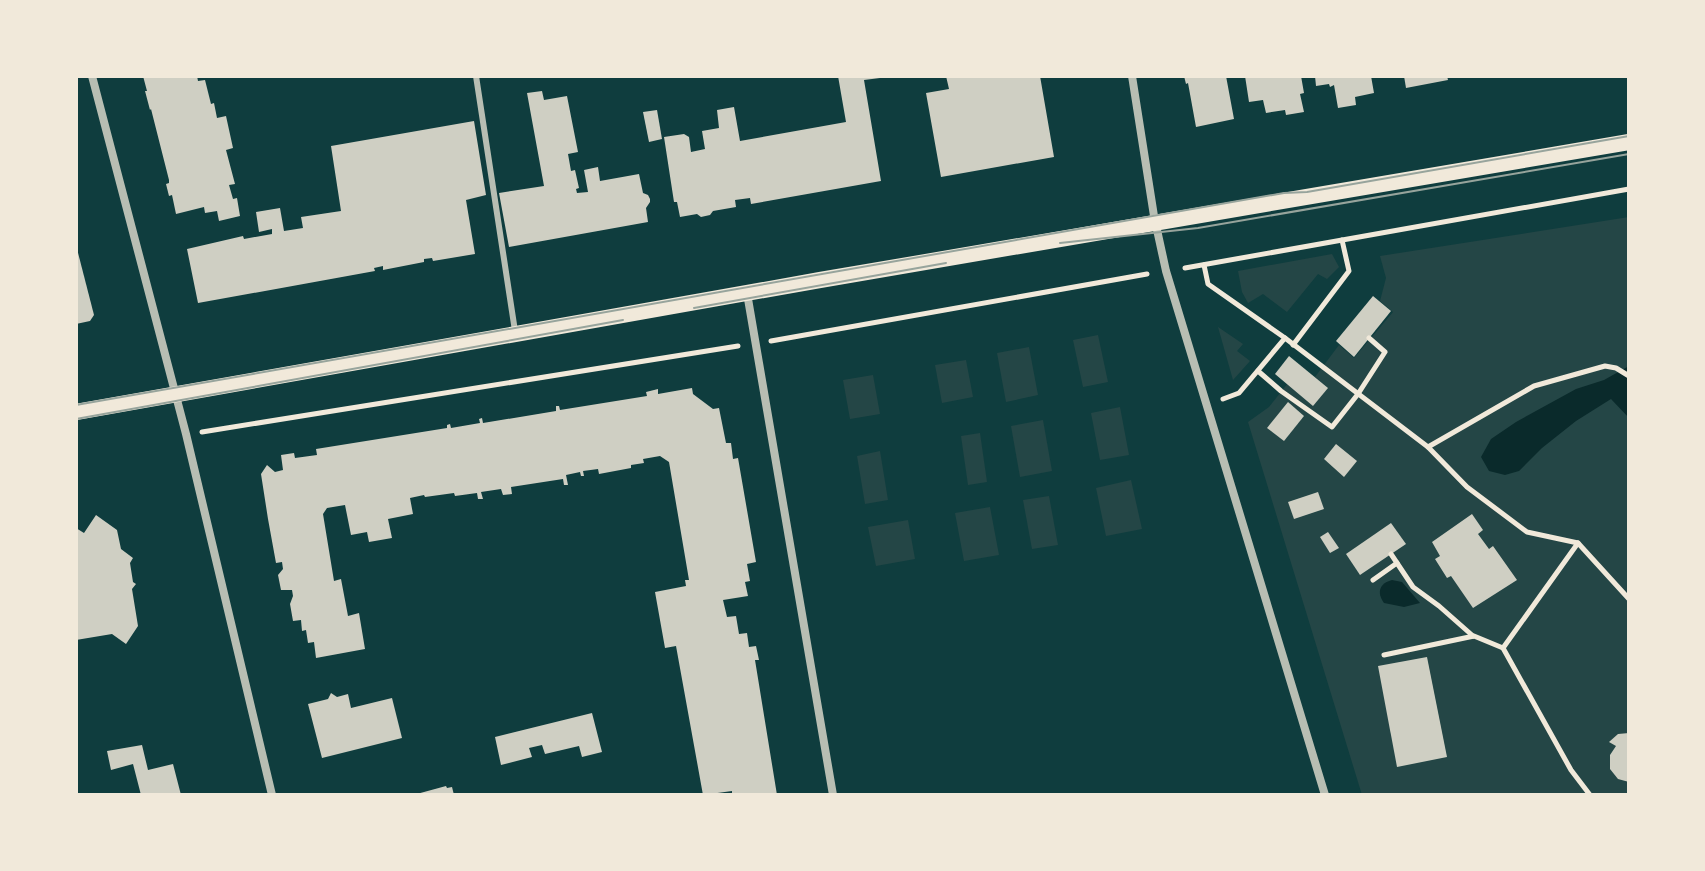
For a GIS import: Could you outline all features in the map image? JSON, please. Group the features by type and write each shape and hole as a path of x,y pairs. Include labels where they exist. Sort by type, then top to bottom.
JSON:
{"main road":[{"path":"76,412 1629,142"}],"street":[{"path":"92,76 186,434 272,795"},
{"path":"1132,76 1166,271 1325,795"},
{"path":"747,293 833,795"}],"lane":[{"path":"476,76 516,335"}],"path":[{"path":"186,434 757,343 1629,189"},
{"path":"1293,345 1349,271 1342,240"},
{"path":"1204,265 1208,284 1285,338 1428,447 1467,487 1527,532 1578,543 1629,599"},
{"path":"1205,405 1239,393 1285,338"},
{"path":"1258,371 1332,427 1385,352 1369,338"},
{"path":"1428,447 1534,386 1605,366 1629,376"},
{"path":"1503,648 1578,543"},
{"path":"1391,554 1413,587 1474,636 1503,648 1571,770 1590,795"},
{"path":"1373,580 1397,563"},
{"path":"1384,655 1474,636"}],"shaded area":[{"path":"1629,217 1629,795 1362,795 1248,422 1269,407 1288,383 1313,404 1327,387 1315,377 1339,345 1354,358 1393,312 1380,301 1386,278 1380,256"},
{"path":"1332,254 1339,267 1327,279 1318,274 1287,312 1263,294 1248,303 1242,292 1238,271"},
{"path":"1218,327 1243,344 1237,351 1250,361 1233,380"},
{"path":"1098,335 1108,382 1083,387 1073,340"},
{"path":"1029,347 1038,395 1006,402 997,353"},
{"path":"966,360 973,397 942,403 935,365"},
{"path":"1629,366 1629,418 1611,399 1576,421 1519,471 1505,475 1489,471 1481,457 1491,439 1576,389 1604,380"},
{"path":"873,375 880,414 850,419 843,380"},
{"path":"1120,407 1129,455 1100,460 1091,413"},
{"path":"1043,420 1052,471 1020,477 1011,426"},
{"path":"980,433 987,482 968,485 961,436"},
{"path":"880,451 888,500 865,504 857,456"},
{"path":"1131,480 1142,529 1106,536 1096,488"},
{"path":"1049,496 1058,545 1032,549 1023,500"},
{"path":"990,507 999,555 964,561 955,513"},
{"path":"908,520 915,559 876,566 868,527"},
{"path":"1392,580 1402,582 1420,603 1404,607 1384,603 1380,588"}],"building":[{"path":"143,76 197,76 198,81 205,80 217,118 226,116 233,148 226,150 235,184 229,185 233,199 237,198 240,216 219,221 217,211 205,213 204,207 176,214 166,184 169,180"},
{"path":"838,76 880,76 864,80 881,181 751,204 750,198 735,200 736,207 713,211 701,217 697,214 680,217 677,202 674,202 664,137 684,134 689,137 691,152 705,149 702,131 719,128 717,110 734,107 740,141 846,122"},
{"path":"946,76 1040,76 1054,157 941,177 926,93 949,89"},
{"path":"1184,76 1226,76 1234,119 1196,127"},
{"path":"1245,76 1301,76 1304,93 1300,94 1304,112 1286,115 1285,110 1266,113 1263,100 1249,102"},
{"path":"1315,76 1371,76 1374,93 1355,97 1356,105 1338,108 1334,85 1316,86"},
{"path":"1404,76 1447,76 1448,80 1406,88"},
{"path":"542,91 544,100 567,96 578,152 568,154 571,171 575,170 579,188 576,189 577,193 588,192 584,170 598,167 600,181 639,174 643,193 650,199 646,208 648,222 509,247 499,193 544,186 527,93"},
{"path":"657,110 662,139 649,142 643,112"},
{"path":"474,121 486,195 466,200 475,254 433,261 432,258 424,259 424,262 383,270 383,266 374,268 375,271 198,303 187,249 243,236 244,239 272,234 272,229 259,232 256,212 280,208 284,231 303,228 301,217 341,211 331,146"},
{"path":"76,245 94,315 90,321 76,324"},
{"path":"1373,296 1391,311 1354,357 1336,341"},
{"path":"1289,356 1328,388 1313,406 1275,374"},
{"path":"692,388 693,394 713,409 719,408 726,443 731,443 733,459 738,458 756,562 747,564 750,581 745,582 748,596 723,600 727,617 736,616 739,634 747,633 749,647 756,646 759,660 755,660 777,795 732,795 732,791 703,795 676,646 665,648 655,592 686,586 685,580 689,580 669,462 660,456 643,459 644,463 631,465 631,468 599,474 598,469 583,471 584,476 580,472 566,475 568,485 564,485 563,479 511,487 512,494 503,495 501,489 481,492 483,499 478,499 477,493 410,498 413,514 388,519 392,538 369,542 367,532 351,535 345,505 327,508 323,514 334,581 341,579 348,616 359,613 365,649 316,658 314,642 308,643 301,620 293,621 290,604 292,590 281,590 278,575 283,569 282,562 276,563 261,474 267,465 275,472 283,470 281,455 294,453 295,458 317,455 316,449 447,428 450,424 451,428 480,423 479,419 482,418 483,423 556,411 556,406 560,410 647,396 646,392 658,389 658,394"},
{"path":"1288,402 1304,416 1284,441 1267,428"},
{"path":"1336,444 1357,461 1344,477 1324,459"},
{"path":"1318,492 1324,509 1294,519 1288,502"},
{"path":"1472,514 1483,530 1478,534 1489,549 1493,546 1517,580 1473,608 1435,559 1440,556 1432,542"},
{"path":"96,515 117,530 121,549 133,558 130,563 136,584 132,589 138,626 126,644 112,634 76,640 76,528 84,533"},
{"path":"1391,523 1406,544 1360,575 1346,554"},
{"path":"1328,532 1339,548 1330,553 1320,537"},
{"path":"1427,657 1447,757 1397,767 1378,666"},
{"path":"331,693 337,697 348,694 351,708 392,698 402,738 322,758 308,704 328,699"},
{"path":"592,713 602,752 582,757 579,746 545,754 542,745 529,748 532,757 501,765 495,737"},
{"path":"1629,733 1629,782 1618,779 1610,769 1610,755 1616,746 1609,742 1618,734"},
{"path":"142,745 148,770 173,764 181,795 141,795 133,764 111,770 107,751"},
{"path":"452,787 454,795 413,795"}],"tram line":[{"path":"76,405 1284,193 1307,192 1629,136"},
{"path":"1060,243 1198,228 1629,154"},
{"path":"694,308 946,263"},
{"path":"76,419 623,320"}]}
